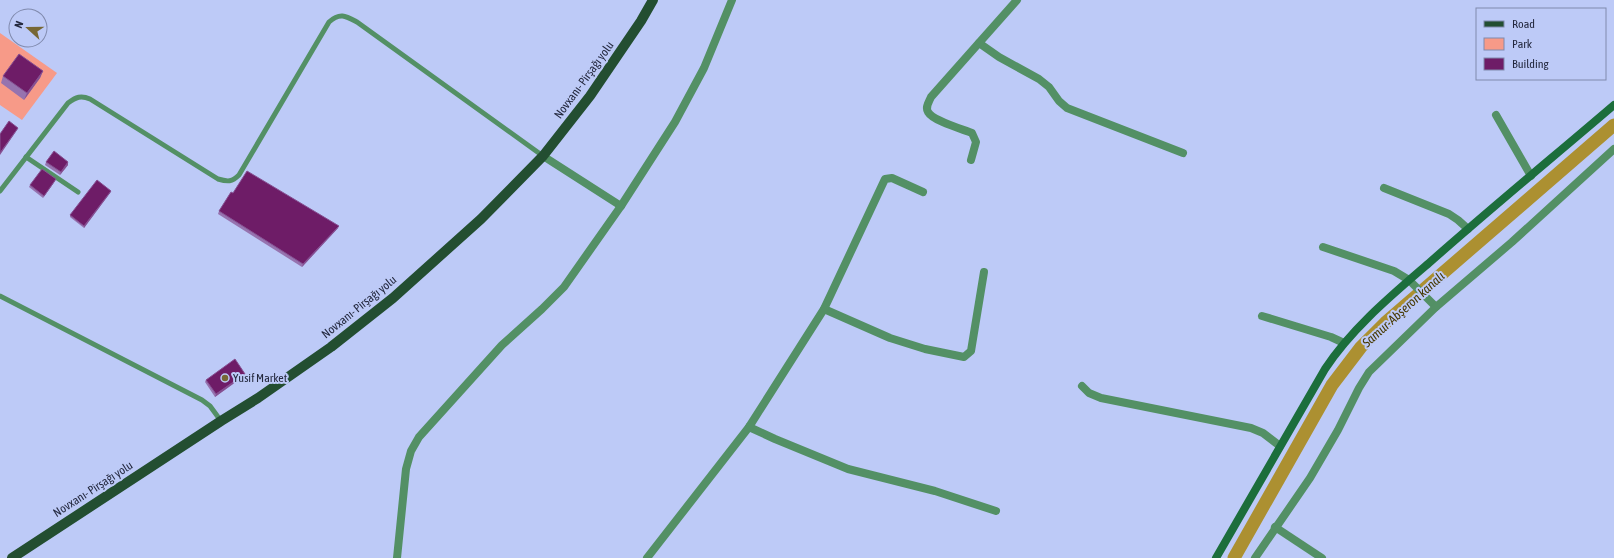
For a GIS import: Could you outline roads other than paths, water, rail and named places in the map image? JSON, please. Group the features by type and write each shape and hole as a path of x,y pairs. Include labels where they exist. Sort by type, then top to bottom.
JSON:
{"main road":[{"name":"Novxanı- Pirşağı yolu","path":"12,558 258,398 376,311 481,219 543,156 590,96 641,21 653,0"}],"street":[{"path":"397,558 406,470 411,451 419,437 502,345 564,287 621,206 676,122 704,68 732,0"},
{"path":"971,160 976,142 972,133 936,118 928,113 927,107 930,97 1017,0"},
{"path":"979,43 999,57 1039,79 1049,87 1059,101 1068,108 1183,153"},
{"path":"1216,558 1325,369 1344,343 1409,280 1614,105"},
{"path":"1496,115 1531,176"},
{"path":"1255,558 1326,452 1359,388 1369,372 1436,307 1512,242 1614,149"},
{"path":"543,156 621,206"},
{"path":"647,558 749,427 824,309 885,179 892,178 923,192"},
{"path":"1384,188 1449,214 1468,229"},
{"path":"1323,247 1381,266 1409,280 1436,307"},
{"path":"824,309 890,338 925,349 964,357 971,351 984,272"},
{"path":"1262,316 1331,337 1344,343"},
{"path":"1082,386 1089,394 1101,398 1251,428 1263,433 1280,446"},
{"path":"749,427 775,440 848,469 935,491 996,511"},
{"path":"1275,527 1322,558"}],"lane":[{"path":"0,191 68,103 75,98 83,96 218,179 226,182 233,180 239,175 329,22 335,16 342,16 357,22 543,156"},
{"path":"26,157 78,192"},
{"path":"0,296 202,400 210,406 221,421"}],"waterway":[{"name":"Samur-Abşeron kanalı","path":"1234,558 1332,385 1361,347 1385,323 1614,125"}],"place":[{"name":"Yusif Market","path":"225,378"}]}
